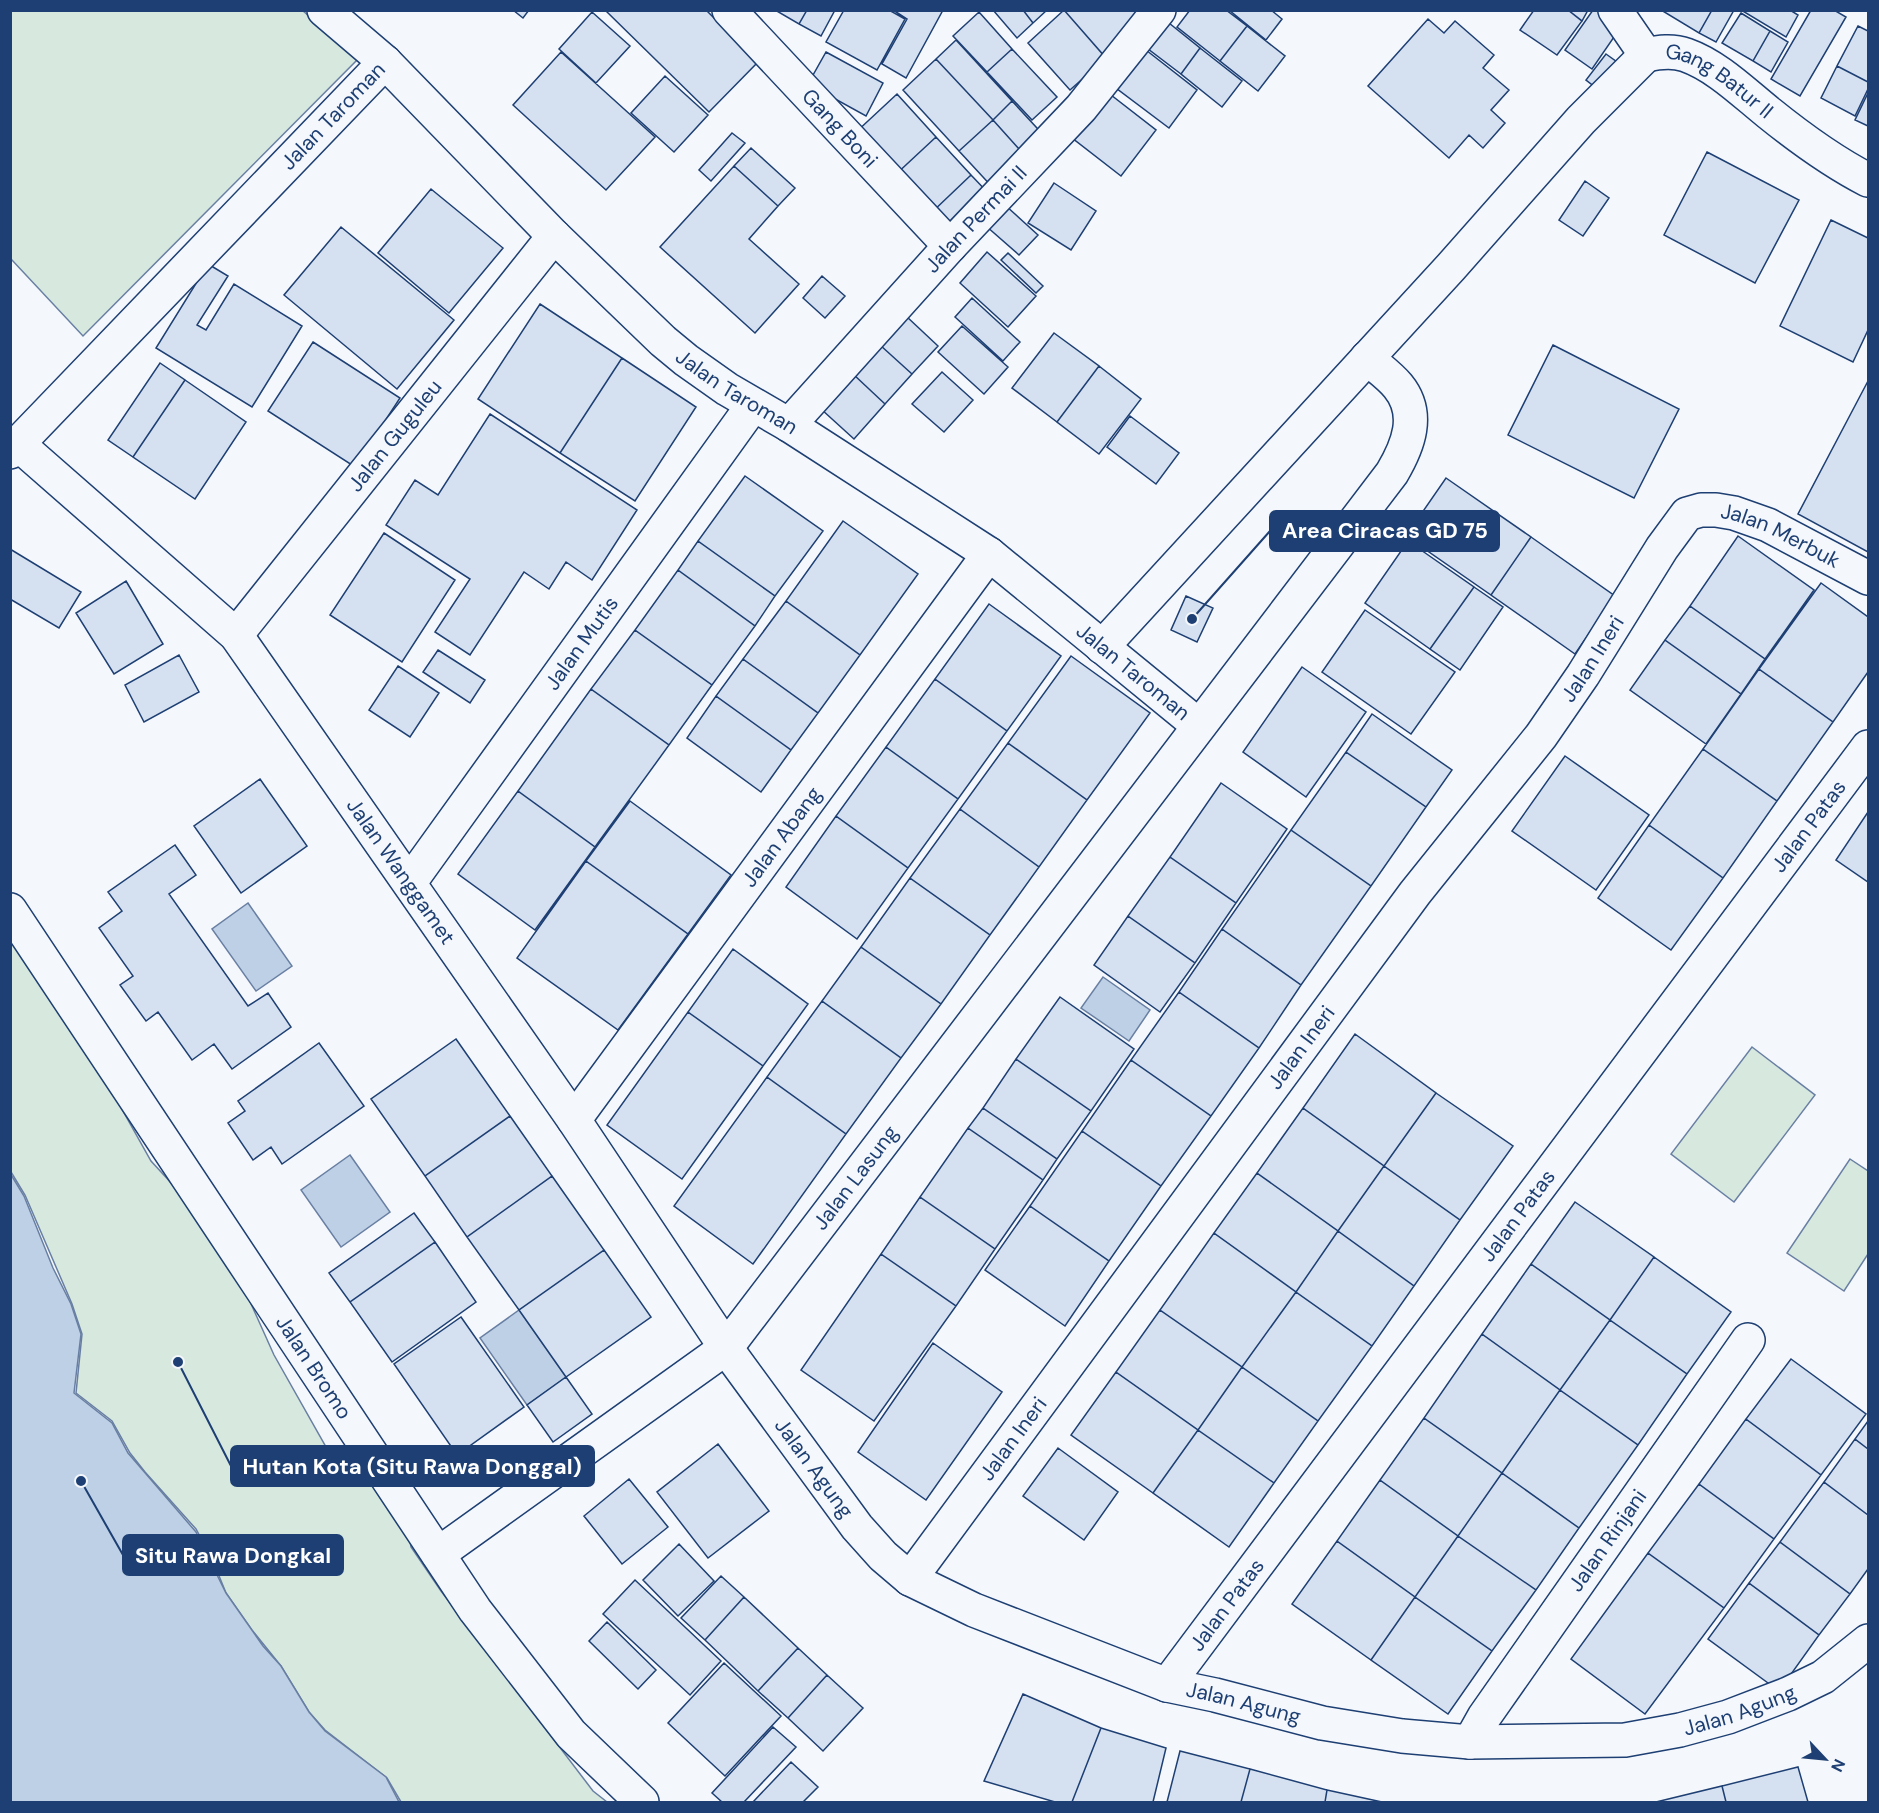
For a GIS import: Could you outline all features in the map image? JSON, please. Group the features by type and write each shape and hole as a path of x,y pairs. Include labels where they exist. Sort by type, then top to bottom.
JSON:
{"street":[{"path":"324,10 385,62"},
{"name":"Gang Boni","path":"729,10 950,246"},
{"name":"Jalan Permai II","path":"789,425 950,246 1081,108 1159,10"},
{"path":"1102,647 1581,120 1646,55 1615,10"},
{"name":"Gang Batur II","path":"1646,55 1664,51 1675,52 1704,63 1787,128 1851,171 1869,180"},
{"name":"Jalan Taroman","path":"14,448 385,62 554,236 663,341 702,372 789,425 989,554 1198,725 1392,473 1403,455 1412,426 1411,412 1398,386 1367,358"},
{"name":"Jalan Guguleu","path":"236,634 554,236"},
{"name":"Jalan Mutis","path":"410,882 753,405"},
{"name":"Jalan Wanggamet","path":"14,448 236,634 574,1120 726,1348"},
{"name":"Jalan Merbuk","path":"1687,514 1701,510 1716,510 1752,519 1768,525 1869,578"},
{"name":"Jalan Ineri","path":"910,1579 1415,892 1541,736 1583,675 1662,548 1687,514"},
{"name":"Jalan Abang","path":"574,1120 989,554"},
{"name":"Jalan Lasung","path":"438,1554 726,1348 1198,725"},
{"name":"Jalan Patas","path":"1167,1685 1869,747"},
{"name":"Jalan Bromo","path":"10,910 475,1610 571,1734 642,1803"},
{"name":"Jalan Rinjani","path":"1470,1742 1484,1717 1748,1340"},
{"name":"Jalan Agung","path":"726,1348 857,1527 883,1556 910,1579 974,1610 1167,1685 1322,1723 1402,1736 1470,1742 1625,1740 1680,1730 1728,1717 1788,1695 1823,1677 1869,1641"}],"shaded area":[{"path":"11,11 303,11 359,58 83,336 11,259"},
{"path":"10,934 91,1054 151,1161 221,1237 274,1355 334,1461 366,1470 405,1513 411,1547 441,1591 593,1791 607,1802 401,1802 387,1778 325,1730 309,1712 281,1666 226,1593 213,1561 196,1529 130,1453 112,1421 76,1393 82,1334 72,1304 25,1195 11,1172"},
{"path":"1752,1047 1815,1095 1734,1202 1671,1154"},
{"path":"1850,1159 1868,1171 1868,1254 1844,1291 1787,1253"}],"water":[{"path":"248,903 292,966 256,991 212,929"},
{"path":"1103,977 1150,1010 1129,1041 1081,1008"},
{"path":"350,1155 390,1212 341,1247 301,1190"},
{"path":"10,1173 24,1196 53,1268 71,1304 81,1334 74,1393 112,1423 128,1453 196,1532 226,1593 263,1646 281,1666 309,1712 325,1731 386,1777 399,1802 11,1802"},
{"path":"519,1310 566,1377 527,1405 480,1338"}],"building":[{"path":"513,10 529,10 523,18"},
{"path":"605,10 706,10 758,62 709,112"},
{"path":"775,10 807,10 799,24"},
{"path":"807,10 835,10 821,36 799,24"},
{"path":"844,10 889,10 905,19 877,70 826,42"},
{"path":"893,10 943,10 906,78 882,64 907,19"},
{"path":"993,10 1023,10 1033,23 1017,38"},
{"path":"1023,10 1047,10 1033,23"},
{"path":"1064,10 1106,58 1070,90 1028,43"},
{"path":"1064,10 1148,10 1106,58"},
{"path":"1190,10 1226,10 1247,26 1220,61 1177,27"},
{"path":"1229,10 1271,10 1282,19 1266,40"},
{"path":"1534,10 1568,10 1582,21 1557,55 1520,30"},
{"path":"1568,10 1588,10 1582,21"},
{"path":"1593,10 1604,10 1623,24 1592,69 1565,50"},
{"path":"1661,10 1712,10 1699,33"},
{"path":"1712,10 1734,10 1716,42 1699,33"},
{"path":"1741,10 1790,10 1798,15 1786,37"},
{"path":"1811,10 1834,10 1846,17 1800,96 1771,79"},
{"path":"592,12 630,46 596,83 559,49"},
{"path":"979,12 1012,49 987,72 953,36"},
{"path":"1741,13 1770,31 1753,61 1722,43"},
{"path":"1159,15 1200,48 1181,74 1139,42"},
{"path":"1428,19 1444,33 1455,21 1494,55 1483,68 1509,90 1491,110 1505,123 1483,148 1469,135 1449,158 1368,86"},
{"path":"1247,26 1285,56 1258,91 1220,61"},
{"path":"1858,26 1868,31 1868,82 1837,66"},
{"path":"1770,31 1788,42 1771,72 1753,61"},
{"path":"956,40 1012,101 993,120 936,59"},
{"path":"1137,43 1197,90 1169,128 1108,82"},
{"path":"1200,48 1242,81 1222,107 1181,74"},
{"path":"1012,49 1057,97 1032,120 987,72"},
{"path":"561,52 655,137 606,190 513,105"},
{"path":"826,52 883,83 866,116 808,84"},
{"path":"1606,54 1624,67 1604,94 1586,80"},
{"path":"936,59 993,120 959,151 903,90"},
{"path":"1837,66 1868,82 1868,89 1855,116 1821,98"},
{"path":"665,76 708,115 674,152 631,113"},
{"path":"1102,88 1156,130 1121,176 1067,134"},
{"path":"1868,93 1868,126 1855,120"},
{"path":"897,94 936,137 893,177 854,134"},
{"path":"1012,101 1049,141 1029,160 993,120"},
{"path":"993,120 1029,160 995,190 959,151"},
{"path":"732,133 745,143 711,181 699,170"},
{"path":"936,137 971,175 929,215 893,177"},
{"path":"751,148 795,188 778,206 734,166"},
{"path":"1707,152 1799,200 1755,283 1664,235"},
{"path":"734,166 778,206 749,239 799,284 755,333 660,247"},
{"path":"971,175 991,196 948,236 929,215"},
{"path":"1585,181 1609,198 1583,236 1559,220"},
{"path":"1054,183 1096,211 1071,250 1028,223"},
{"path":"431,189 503,248 449,313 378,253"},
{"path":"1005,205 1038,235 1019,255 986,226"},
{"path":"1831,220 1868,238 1868,330 1853,362 1780,326"},
{"path":"341,227 454,320 397,389 284,295"},
{"path":"987,252 1036,296 1008,327 960,283"},
{"path":"1008,253 1043,286 1036,293 1001,260"},
{"path":"208,264 228,276 197,325 206,330 234,284 302,326 252,407 156,348"},
{"path":"822,276 845,296 825,318 803,298"},
{"path":"972,298 1020,342 1003,361 955,317"},
{"path":"540,304 622,358 560,453 478,399"},
{"path":"906,316 938,346 912,374 880,345"},
{"path":"962,326 1008,367 984,394 938,352"},
{"path":"1054,333 1099,366 1057,422 1012,388"},
{"path":"313,342 400,398 355,467 268,411"},
{"path":"880,345 912,374 885,404 853,374"},
{"path":"1553,345 1679,409 1634,498 1508,435"},
{"path":"622,358 696,407 635,501 560,453"},
{"path":"160,363 185,380 133,457 108,440"},
{"path":"1099,366 1141,399 1099,454 1057,422"},
{"path":"942,372 973,400 944,432 912,404"},
{"path":"853,374 885,404 854,439 821,409"},
{"path":"185,380 246,422 195,499 133,457"},
{"path":"1868,381 1868,552 1798,514"},
{"path":"490,414 637,510 592,580 566,562 549,589 524,572 470,655 435,632 470,579 386,525 415,480 438,495"},
{"path":"1130,416 1179,453 1156,484 1107,447"},
{"path":"745,476 823,531 775,596 698,541"},
{"path":"1446,478 1531,537 1491,595 1406,536"},
{"path":"843,521 918,574 860,655 786,601"},
{"path":"384,533 455,580 402,662 330,615"},
{"path":"1738,536 1814,590 1765,659 1690,606"},
{"path":"1531,537 1615,596 1575,654 1491,595"},
{"path":"698,541 775,596 755,626 678,570"},
{"path":"1408,541 1474,587 1430,649 1365,603"},
{"path":"10,549 81,592 59,628 10,599"},
{"path":"678,570 755,626 712,685 635,630"},
{"path":"126,581 163,644 114,674 76,613"},
{"path":"1821,583 1868,617 1868,672 1833,722 1759,669"},
{"path":"1474,587 1503,607 1460,670 1430,649"},
{"path":"1186,596 1213,608 1197,642 1171,630"},
{"path":"786,601 860,655 818,713 743,659"},
{"path":"989,604 1061,656 1007,731 935,679"},
{"path":"1690,606 1765,659 1741,694 1665,640"},
{"path":"1365,610 1455,672 1411,734 1322,672"},
{"path":"635,630 712,685 669,745 591,689"},
{"path":"1665,640 1741,694 1706,744 1630,690"},
{"path":"438,650 485,680 470,703 423,672"},
{"path":"179,655 199,692 144,722 125,685"},
{"path":"1071,656 1150,713 1087,800 1008,743"},
{"path":"743,659 818,713 791,750 716,696"},
{"path":"398,666 439,693 410,737 369,710"},
{"path":"1302,667 1366,712 1306,797 1243,752"},
{"path":"1759,669 1833,722 1777,801 1703,749"},
{"path":"935,679 1007,731 958,799 886,747"},
{"path":"591,689 669,745 595,847 518,791"},
{"path":"716,696 791,750 761,792 687,738"},
{"path":"1372,714 1452,770 1426,807 1346,752"},
{"path":"1008,743 1087,800 1039,867 960,809"},
{"path":"886,747 958,799 908,868 836,816"},
{"path":"1703,749 1777,801 1723,878 1649,825"},
{"path":"1346,752 1426,807 1371,886 1291,830"},
{"path":"1565,756 1649,815 1596,890 1512,831"},
{"path":"260,779 307,846 241,893 194,826"},
{"path":"1221,783 1287,829 1236,903 1170,857"},
{"path":"518,791 595,847 535,930 458,874"},
{"path":"630,801 731,875 688,934 586,861"},
{"path":"960,809 1039,867 990,935 910,878"},
{"path":"1868,812 1868,882 1836,860"},
{"path":"836,816 908,868 857,939 786,887"},
{"path":"1649,825 1723,878 1671,950 1598,898"},
{"path":"1291,830 1371,886 1301,985 1222,929"},
{"path":"175,845 196,875 169,894 248,1006 268,993 291,1027 232,1069 214,1044 192,1060 158,1012 146,1021 120,985 133,976 99,928 122,911 108,892"},
{"path":"1170,857 1236,903 1195,963 1128,916"},
{"path":"586,861 688,934 618,1030 517,958"},
{"path":"910,878 990,935 941,1004 861,947"},
{"path":"1128,916 1195,963 1160,1012 1094,965"},
{"path":"1222,929 1301,985 1259,1048 1179,992"},
{"path":"861,947 941,1004 901,1058 822,1001"},
{"path":"733,949 808,1004 763,1066 688,1012"},
{"path":"1179,992 1259,1048 1211,1116 1131,1060"},
{"path":"1060,997 1134,1049 1091,1111 1016,1059"},
{"path":"822,1001 901,1058 846,1134 767,1077"},
{"path":"688,1012 763,1066 682,1179 607,1125"},
{"path":"1355,1034 1436,1093 1384,1166 1303,1108"},
{"path":"456,1039 510,1116 425,1176 371,1099"},
{"path":"319,1043 364,1106 282,1164 271,1147 253,1160 228,1123 245,1111 238,1101"},
{"path":"1016,1059 1091,1111 1057,1159 983,1108"},
{"path":"1131,1060 1211,1116 1161,1186 1082,1131"},
{"path":"767,1077 846,1134 753,1264 674,1206"},
{"path":"1436,1093 1513,1146 1460,1220 1384,1166"},
{"path":"983,1108 1057,1159 1043,1180 968,1128"},
{"path":"1303,1108 1384,1166 1338,1231 1257,1173"},
{"path":"510,1116 552,1176 467,1237 425,1176"},
{"path":"968,1128 1043,1180 995,1249 920,1197"},
{"path":"1082,1131 1161,1186 1109,1261 1030,1206"},
{"path":"1384,1166 1460,1220 1414,1286 1338,1231"},
{"path":"1257,1173 1338,1231 1296,1292 1214,1233"},
{"path":"552,1176 604,1250 519,1310 467,1237"},
{"path":"920,1197 995,1249 956,1306 881,1254"},
{"path":"1575,1202 1654,1257 1610,1320 1531,1264"},
{"path":"1030,1206 1109,1261 1065,1326 985,1270"},
{"path":"414,1213 435,1242 350,1302 329,1273"},
{"path":"1338,1231 1414,1286 1372,1346 1296,1292"},
{"path":"1214,1233 1296,1292 1242,1367 1160,1310"},
{"path":"435,1242 476,1302 392,1362 350,1302"},
{"path":"604,1250 651,1317 566,1377 519,1310"},
{"path":"881,1254 956,1306 874,1421 801,1370"},
{"path":"1654,1257 1731,1312 1687,1374 1610,1320"},
{"path":"1531,1264 1610,1320 1560,1390 1482,1334"},
{"path":"1296,1292 1372,1346 1318,1421 1242,1367"},
{"path":"1160,1310 1242,1367 1198,1430 1116,1372"},
{"path":"461,1317 524,1407 457,1455 394,1364"},
{"path":"1610,1320 1687,1374 1638,1445 1560,1390"},
{"path":"1482,1334 1560,1390 1502,1473 1424,1418"},
{"path":"933,1343 1002,1392 926,1500 858,1452"},
{"path":"1791,1359 1866,1414 1821,1475 1746,1419"},
{"path":"1242,1367 1318,1421 1274,1483 1198,1430"},
{"path":"1116,1372 1198,1430 1153,1493 1071,1435"},
{"path":"566,1377 592,1414 553,1442 527,1405"},
{"path":"1560,1390 1638,1445 1579,1528 1502,1473"},
{"path":"1424,1418 1502,1473 1458,1536 1380,1480"},
{"path":"1746,1419 1821,1475 1774,1539 1699,1484"},
{"path":"1868,1421 1868,1449 1855,1439"},
{"path":"1198,1430 1274,1483 1229,1547 1153,1493"},
{"path":"1855,1439 1868,1449 1868,1515 1824,1482"},
{"path":"718,1444 769,1511 708,1558 657,1492"},
{"path":"1058,1448 1118,1492 1084,1540 1023,1496"},
{"path":"1502,1473 1579,1528 1536,1590 1458,1536"},
{"path":"629,1479 668,1527 622,1564 584,1516"},
{"path":"1380,1480 1458,1536 1415,1597 1337,1541"},
{"path":"1824,1482 1868,1515 1868,1569 1850,1594 1780,1542"},
{"path":"1699,1484 1774,1539 1724,1608 1648,1553"},
{"path":"1458,1536 1536,1590 1492,1651 1415,1597"},
{"path":"1337,1541 1415,1597 1371,1660 1292,1604"},
{"path":"1780,1542 1850,1594 1819,1635 1749,1583"},
{"path":"679,1544 714,1581 678,1616 643,1580"},
{"path":"1648,1553 1724,1608 1645,1714 1571,1659"},
{"path":"721,1576 744,1597 705,1640 681,1618"},
{"path":"635,1580 721,1661 690,1695 603,1614"},
{"path":"1749,1583 1819,1635 1779,1691 1708,1639"},
{"path":"744,1597 798,1648 758,1691 705,1640"},
{"path":"1415,1597 1492,1651 1448,1714 1371,1660"},
{"path":"607,1622 656,1670 638,1689 589,1641"},
{"path":"798,1648 827,1675 788,1718 758,1691"},
{"path":"724,1663 781,1716 725,1776 668,1723"},
{"path":"827,1675 863,1708 823,1751 788,1718"},
{"path":"1023,1694 1101,1728 1072,1802 1055,1802 984,1781"},
{"path":"773,1727 796,1747 744,1802 722,1802 712,1793"},
{"path":"1101,1728 1166,1748 1153,1802 1072,1802"},
{"path":"1180,1751 1250,1769 1241,1802 1167,1802"},
{"path":"791,1762 818,1787 803,1802 753,1802"},
{"path":"1798,1767 1808,1802 1726,1802 1722,1786"},
{"path":"1250,1769 1327,1790 1325,1802 1241,1802"},
{"path":"1722,1786 1726,1802 1656,1802"},
{"path":"1327,1790 1382,1802 1325,1802"}],"place":[{"name":"Area Ciracas GD 75","path":"1192,619"},
{"name":"Hutan Kota (Situ Rawa Donggal)","path":"178,1362"},
{"name":"Situ Rawa Dongkal","path":"81,1481"}]}
